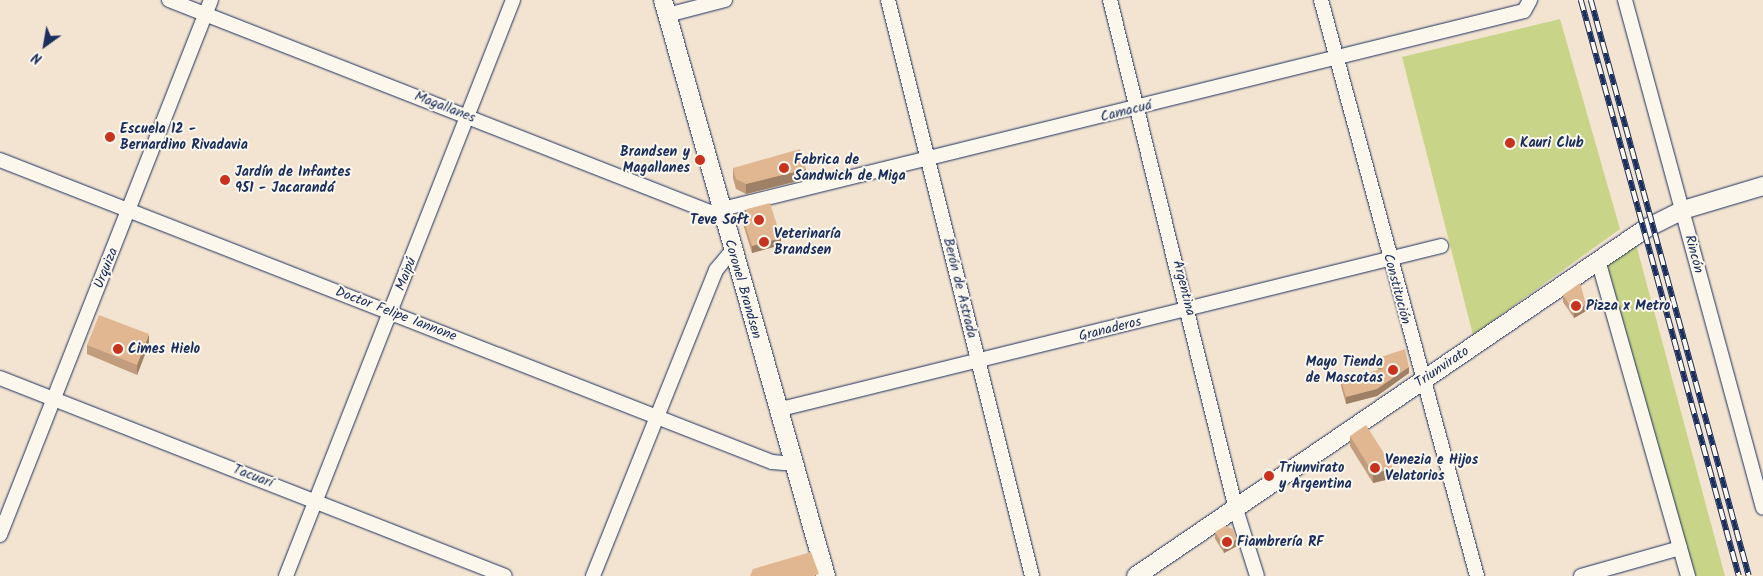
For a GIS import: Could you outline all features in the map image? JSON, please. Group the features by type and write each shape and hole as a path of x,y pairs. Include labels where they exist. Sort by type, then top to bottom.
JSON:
{"street":[{"name":"Magallanes","path":"169,0 468,115 698,210 721,212"},
{"name":"Urquiza","path":"0,535 211,0"},
{"name":"Maipú","path":"286,576 513,0"},
{"path":"665,7 725,0"},
{"name":"Berón de Astrada","path":"888,0 1032,576"},
{"name":"Argentina","path":"1110,0 1190,309 1236,508 1257,576"},
{"name":"Constitución","path":"1321,0 1422,380 1477,576"},
{"name":"Rincón","path":"1625,0 1758,472 1763,508"},
{"name":"Camacuá","path":"721,212 1338,59 1530,3"},
{"name":"Coronel Brandsen","path":"665,7 732,251 826,576"},
{"name":"Doctor Felipe Iannone","path":"0,160 772,462 793,464"},
{"name":"Triunvirato","path":"1136,576 1598,260 1683,210 1763,186"},
{"name":"Granaderos","path":"778,410 1442,246"},
{"path":"593,576 716,270 732,251"},
{"path":"1598,260 1688,576"},
{"name":"Tacuarí","path":"0,378 317,500 505,576"},
{"path":"1581,576 1680,548"}],"green space":[{"name":"Kauri Club","path":"1560,19 1620,229 1473,335 1402,57"},
{"path":"1636,244 1725,576 1692,576 1603,265"}],"building":[{"path":"800,149 806,169 746,184 736,179 733,168"},
{"path":"770,203 781,238 752,246 743,218 747,209"},
{"name":"Pizza x Metro","path":"1580,283 1586,304 1574,312 1563,295"},
{"name":"Cimes Hielo","path":"99,315 149,334 137,365 87,345"},
{"path":"1405,349 1409,367 1377,389 1346,397 1341,380 1383,369 1375,359"},
{"path":"1366,425 1394,469 1373,473 1350,436"},
{"path":"1225,526 1233,529 1237,539 1224,546 1215,532"},
{"path":"811,552 819,574 813,576 750,576 753,569"}],"railway":[{"path":"1581,0 1739,576"},
{"path":"1591,0 1749,576"}],"place":[{"name":"Escuela 12 - Bernardino Rivadavia","path":"110,137"},
{"name":"Kauri Club","path":"1510,143"},
{"name":"Brandsen y Magallanes","path":"700,160"},
{"name":"Fabrica de Sandwich de Miga","path":"784,168"},
{"name":"Jardín de Infantes 951 - Jacarandá","path":"225,180"},
{"name":"Teve Soft","path":"759,220"},
{"name":"Veterinaría Brandsen","path":"764,242"},
{"name":"Pizza x Metro","path":"1576,306"},
{"name":"Cimes Hielo","path":"118,349"},
{"name":"Mayo Tienda de Mascotas","path":"1393,370"},
{"name":"Venezia e Hijos Velatorios","path":"1375,468"},
{"name":"Triunvirato y Argentina","path":"1269,476"},
{"name":"Fiambrería RF","path":"1227,542"}]}
